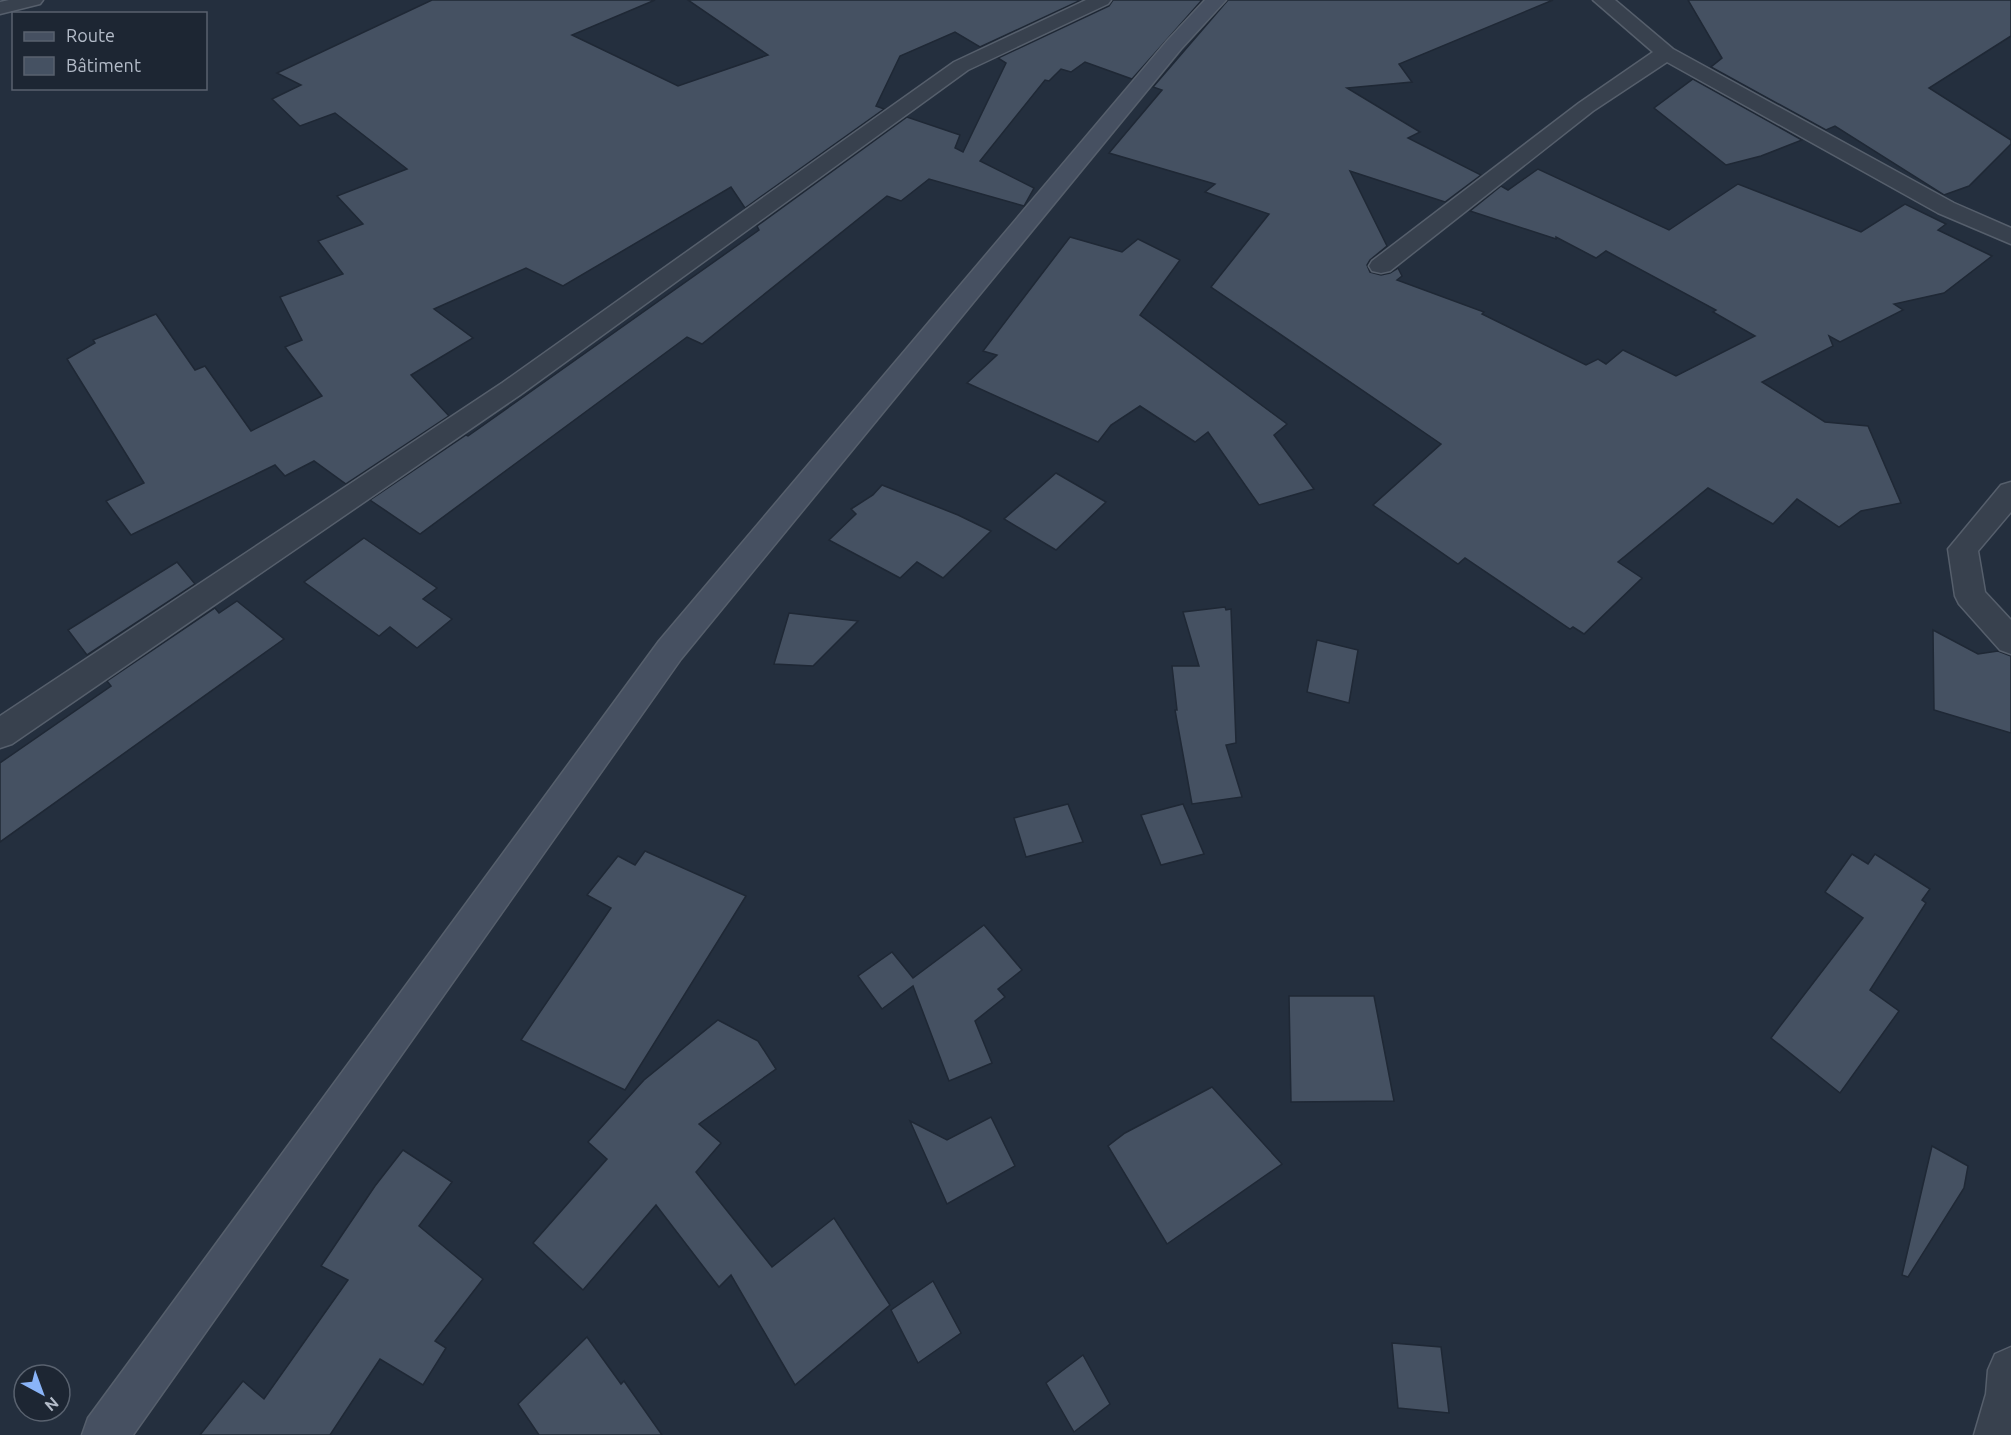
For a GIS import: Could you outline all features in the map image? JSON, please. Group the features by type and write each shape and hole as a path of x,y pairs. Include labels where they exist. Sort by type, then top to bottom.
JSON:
{"main road":[{"path":"105,1435 670,650 1174,45 1216,0"}],"street":[{"path":"0,8 33,0"},
{"path":"0,734 511,388 961,66 1101,0"},
{"path":"1603,0 1666,53 1946,208 2011,237"},
{"path":"1381,266 1586,107 1666,53"},
{"path":"2011,492 1963,549 1970,596 2011,641"},
{"path":"1997,1435 2008,1394 2011,1370"}],"building":[{"path":"432,0 655,0 572,35 678,86 768,55 688,0 1081,0 980,47 955,32 900,56 876,106 884,109 745,208 731,187 563,286 526,268 434,309 473,338 411,375 449,416 346,484 314,461 285,476 275,465 131,535 106,501 144,483 67,359 95,343 93,340 156,314 195,370 205,366 251,431 322,396 285,347 302,340 280,297 343,274 318,241 363,224 337,196 407,169 335,113 300,126 272,99 301,85 277,73"},
{"path":"1113,0 1202,0 1132,79 1085,62 1071,72 1061,69 1049,81 1045,80 980,161 1034,188 1024,206 929,179 901,201 887,196 702,344 687,337 420,534 370,500 466,435 468,436 759,230 757,226 907,117 960,135 955,148 963,152 1006,63 998,58 1109,6"},
{"path":"1228,0 1553,0 1399,64 1412,82 1347,88 1420,132 1408,138 1481,175 1445,202 1350,171 1387,246 1370,260 1367,265 1370,272 1381,275 1398,268 1402,276 1397,280 1484,312 1482,314 1586,365 1598,359 1606,364 1623,350 1676,376 1755,336 1713,312 1716,310 1606,251 1596,258 1556,237 1556,239 1470,211 1501,186 1508,190 1538,169 1669,230 1738,184 1861,232 1905,204 1946,224 1938,230 1992,256 1944,293 1894,304 1903,310 1840,342 1829,336 1833,346 1762,382 1825,422 1868,426 1901,503 1861,511 1839,527 1797,499 1773,524 1708,488 1618,562 1642,578 1584,634 1573,627 1570,629 1465,558 1458,564 1373,505 1441,444 1211,287 1269,214 1205,192 1215,184 1109,153 1162,90 1153,87"},
{"path":"1688,0 2011,0 2011,36 1929,88 2011,140 2011,144 1969,186 1944,195 1835,126 1826,130 1711,67 1722,58"},
{"path":"1693,79 1802,140 1761,156 1726,165 1654,108"},
{"path":"1070,237 1122,252 1138,239 1180,260 1140,315 1287,424 1274,435 1314,489 1259,505 1208,432 1195,442 1140,406 1111,425 1098,442 967,383 997,355 983,351"},
{"path":"1056,473 1106,502 1056,550 1004,519"},
{"path":"882,485 958,515 991,531 943,578 917,562 900,578 829,540 856,514 851,509 873,495"},
{"path":"364,538 437,588 423,599 452,619 417,648 390,627 379,636 304,582"},
{"path":"177,562 195,584 87,655 68,630"},
{"path":"237,601 284,639 0,842 0,763 111,686 107,681 215,608 219,613"},
{"path":"1225,607 1226,610 1231,609 1236,743 1226,745 1242,797 1192,804 1175,710 1177,710 1172,666 1199,666 1183,612"},
{"path":"789,613 858,621 813,666 774,664"},
{"path":"1933,630 1978,654 1998,651 2011,656 2011,733 1934,710"},
{"path":"1317,640 1358,650 1349,703 1307,692"},
{"path":"1068,804 1083,842 1026,857 1014,818"},
{"path":"1183,804 1204,854 1161,865 1141,815"},
{"path":"645,851 746,896 625,1090 521,1040 611,908 587,895 618,856 635,865"},
{"path":"1852,854 1868,864 1875,854 1930,889 1922,900 1926,903 1870,990 1899,1011 1840,1093 1771,1038 1863,918 1825,892"},
{"path":"984,925 1022,970 998,989 1005,997 975,1021 992,1063 949,1081 913,986 882,1009 858,976 892,952 913,978"},
{"path":"1289,996 1374,996 1394,1101 1291,1102"},
{"path":"718,1020 758,1041 776,1069 699,1124 721,1143 696,1172 772,1267 834,1218 890,1305 795,1385 731,1275 719,1287 656,1205 583,1290 533,1243 607,1159 588,1142 644,1080"},
{"path":"1212,1087 1282,1164 1167,1244 1108,1146 1125,1133"},
{"path":"991,1117 1015,1166 947,1204 910,1121 947,1140"},
{"path":"1932,1146 1968,1166 1964,1188 1908,1277 1902,1275"},
{"path":"403,1150 452,1182 419,1226 483,1279 435,1341 446,1348 423,1385 380,1359 330,1435 200,1435 243,1381 264,1399 348,1280 321,1266 375,1186"},
{"path":"933,1281 961,1333 918,1363 891,1310"},
{"path":"587,1337 621,1384 624,1381 662,1435 539,1435 518,1404"},
{"path":"1392,1343 1441,1347 1449,1413 1398,1408"},
{"path":"1083,1355 1110,1404 1074,1432 1046,1383"}]}
